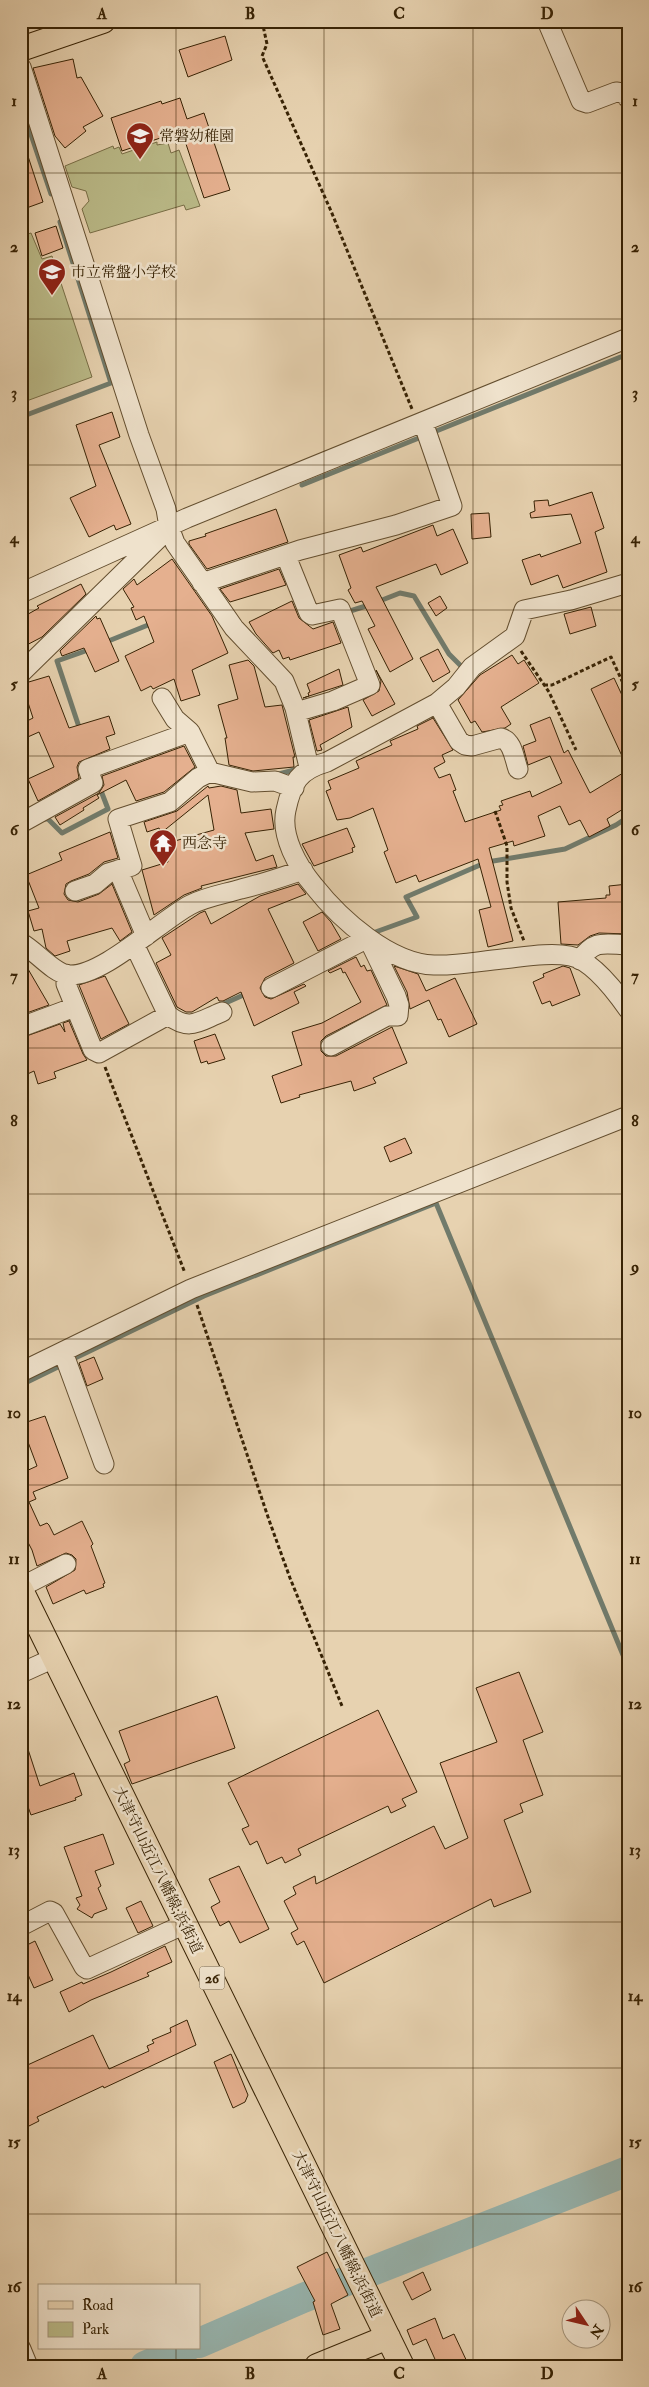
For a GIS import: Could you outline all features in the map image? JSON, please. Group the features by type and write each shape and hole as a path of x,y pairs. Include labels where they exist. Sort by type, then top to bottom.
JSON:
{"main road":[{"path":"21,49 103,21"},
{"name":"大津守山近江八幡線;浜街道","path":"21,1589 402,2366"},
{"path":"317,2366 388,2337"}],"street":[{"path":"547,21 581,101 587,103 616,92 623,93 628,98"},
{"path":"21,67 139,434 166,509 174,543 234,628 284,681 296,712 309,767"},
{"path":"21,593 169,528 187,518 423,428 628,338"},
{"path":"202,583 293,553 396,525 452,506 423,428"},
{"path":"21,673 114,585 169,528"},
{"path":"293,553 309,613 312,615 340,609 370,685 333,701 296,712"},
{"path":"628,582 553,604 524,610 513,638 472,667 456,687 437,703 327,762 309,767 299,776 288,799 285,814 289,844 303,870 331,906 368,938 400,957 417,963 435,966 532,956 570,956 580,960 616,992 628,1009"},
{"path":"162,698 175,719 190,732 210,772"},
{"path":"437,703 459,741 472,746 501,738 509,741 518,769"},
{"path":"21,823 93,783 88,769 190,732"},
{"path":"75,891 95,884 108,873 132,866 118,819 170,802 198,778 210,772 252,782 275,782 294,788"},
{"path":"118,870 140,941 168,1015 178,1023 187,1025 222,1012"},
{"path":"21,943 61,973 78,973 98,966 140,941 190,905 303,870"},
{"path":"271,988 368,938"},
{"path":"331,1046 387,1016 398,1016 399,1005 396,996 368,938"},
{"path":"580,960 589,948 597,944 628,945"},
{"path":"66,974 66,984 93,1050 99,1053 168,1015"},
{"path":"21,1027 76,1008"},
{"path":"21,1372 191,1289 628,1116"},
{"path":"62,1352 104,1464"},
{"path":"21,1589 66,1564"},
{"path":"21,1673 54,1658"},
{"path":"21,1926 50,1911 54,1913 84,1967 87,1969 185,1924"},
{"path":"21,2349 28,2366"}],"path":[{"path":"262,21 267,44 262,56 331,211 423,428"},
{"path":"513,638 544,685 576,750"},
{"path":"544,685 552,685 612,657 628,694"},
{"path":"495,811 507,846 507,882 511,908 532,956"},
{"path":"99,1053 191,1289 275,1537 342,1706"}],"green space":[{"path":"157,142 157,145 168,143 171,153 179,150 200,206 186,210 184,205 90,233 82,209 89,201 86,191 72,187 65,166 113,146 114,149 119,147 122,154"},
{"path":"31,233 42,259 52,256 92,377 21,403 21,236"}],"building":[{"path":"225,36 232,60 188,77 179,50"},
{"path":"73,59 77,78 81,77 103,116 83,127 86,131 65,148 55,136 33,68"},
{"path":"180,98 187,119 204,113 230,190 204,198 185,141 176,144 172,134 122,151 111,118 161,101 162,104"},
{"path":"21,144 24,144 43,202 21,210"},
{"path":"56,226 63,248 42,256 35,233"},
{"path":"112,412 120,437 99,445 131,524 116,530 114,525 89,537 70,498 96,486 76,425"},
{"path":"592,492 604,528 595,532 607,572 563,588 558,575 531,585 522,560 540,554 541,557 581,543 571,514 531,518 530,513 535,511 534,501 548,500 549,506"},
{"path":"276,509 288,542 207,569 189,544 189,541 206,536 205,534"},
{"path":"489,513 491,537 472,539 471,514"},
{"path":"433,525 437,536 453,529 468,563 441,575 436,564 376,587 413,659 390,672 368,629 375,626 362,601 355,603 348,590 351,588 339,555 361,547 363,552"},
{"path":"172,559 212,616 228,653 192,670 200,695 181,701 174,679 153,689 151,686 141,691 125,656 154,642 144,616 136,620 131,608 134,607 123,589 134,579 137,585"},
{"path":"279,569 286,585 230,602 220,589"},
{"path":"81,584 86,594 42,637 21,648 21,618 39,608 37,606"},
{"path":"440,596 447,608 436,616 428,603"},
{"path":"292,601 299,618 313,629 333,622 341,643 290,660 289,657 283,659 279,650 273,653 256,634 249,622"},
{"path":"591,607 596,626 570,634 564,614"},
{"path":"96,616 97,619 100,618 119,661 95,672 84,648 62,656 60,651"},
{"path":"438,649 450,672 433,682 420,658"},
{"path":"512,655 518,664 524,660 539,683 501,707 511,724 505,728 482,732 475,721 471,723 458,700 480,675"},
{"path":"248,660 254,666 265,707 282,705 295,757 293,757 294,767 253,771 229,765 225,738 227,738 218,705 238,699 229,665"},
{"path":"339,669 343,685 303,698 309,696 308,693 310,692 307,684"},
{"path":"376,670 395,704 372,716 363,700 379,691 381,681"},
{"path":"49,676 69,728 109,716 115,734 106,737 110,749 79,762 77,767 79,778 38,801 28,779 54,767 39,732 21,740 21,724 33,718 22,684"},
{"path":"614,678 628,708 628,769 591,689"},
{"path":"348,707 352,727 320,745 322,750 317,751 309,720"},
{"path":"550,717 564,753 568,750 590,793 628,770 628,806 607,819 610,826 589,837 580,820 569,825 560,806 538,816 545,836 514,846 513,841 489,848 513,941 488,947 479,910 491,907 478,859 419,882 416,875 396,883 384,852 388,850 373,808 350,818 337,820 326,791 331,789 328,781 359,768 356,761 392,745 390,741 418,729 417,726 433,718 453,750 442,755 445,762 434,768 439,778 450,774 456,790 453,791 465,822 501,810 499,806 503,805 501,801 530,791 532,797 562,783 550,756 528,765 523,746 536,741 530,725"},
{"path":"184,746 195,767 164,792 136,801 126,780 97,795 99,798 60,825 55,817 99,793 104,785 102,776"},
{"path":"208,786 209,788 221,786 237,790 241,813 271,809 274,829 245,833 256,861 273,855 277,867 201,886 202,888 184,895 154,915 142,870 168,862 164,844 214,830 208,795 161,833 159,828 147,832 144,822 177,811"},
{"path":"347,828 355,847 352,848 353,852 314,866 302,844"},
{"path":"110,832 118,858 104,862 89,874 66,884 64,894 68,900 78,902 99,894 112,884 132,932 120,941 112,928 67,941 70,951 55,956 46,948 42,929 34,931 28,911 39,908 26,875 62,860 59,853"},
{"path":"298,884 306,894 268,909 294,963 265,978 260,988 265,997 271,999 304,984 306,986 294,992 299,1003 254,1026 241,992 223,1001 219,1001 217,997 192,1012 186,1012 177,1007 156,963 171,955 162,938 205,911 211,924 260,896"},
{"path":"628,884 628,934 599,933 590,936 578,945 561,944 558,902 606,898 606,895 610,895 609,886"},
{"path":"322,912 331,922 341,939 318,951 303,922"},
{"path":"21,957 49,1005 21,1015"},
{"path":"356,957 361,967 364,965 367,971 371,970 387,1005 326,1036 321,1041 321,1051 326,1056 336,1056 392,1027 407,1063 373,1078 376,1083 354,1091 351,1081 299,1095 300,1097 281,1103 272,1076 302,1065 292,1032 322,1023 361,1002 341,968 330,973 328,971"},
{"path":"394,966 418,974 426,991 455,978 477,1024 449,1037 441,1019 438,1020 429,1000 410,1009 407,992"},
{"path":"563,966 570,968 580,995 552,1006 550,1001 542,1004 533,982 544,977 543,974"},
{"path":"105,976 129,1024 101,1039 79,985"},
{"path":"69,1021 87,1060 54,1072 56,1078 38,1084 34,1071 21,1077 21,1038 60,1024 65,1032 63,1023"},
{"path":"215,1034 225,1059 208,1064 207,1061 201,1063 194,1041"},
{"path":"405,1138 412,1153 390,1162 384,1147"},
{"path":"94,1357 103,1379 87,1386 79,1363"},
{"path":"45,1416 68,1478 33,1492 36,1499 29,1502 40,1526 47,1523 54,1535 82,1521 93,1544 91,1546 105,1583 103,1584 104,1587 86,1594 84,1590 53,1604 46,1587 75,1570 76,1559 66,1553 37,1566 32,1550 21,1529 21,1465 24,1472 37,1466 28,1442 26,1442 21,1424"},
{"path":"519,1672 543,1732 523,1740 543,1795 520,1804 523,1812 504,1820 531,1892 494,1907 491,1899 324,1983 304,1941 297,1945 291,1933 298,1929 284,1901 296,1894 293,1887 315,1876 316,1884 434,1826 445,1849 468,1838 440,1763 497,1742 476,1688"},
{"path":"217,1696 235,1748 132,1784 124,1764 130,1761 119,1731"},
{"path":"378,1710 417,1792 402,1799 406,1806 391,1813 388,1806 298,1849 301,1855 285,1863 282,1857 267,1864 257,1841 250,1845 242,1829 249,1826 228,1783"},
{"path":"21,1737 24,1737 40,1786 74,1773 82,1795 75,1798 76,1800 31,1815 27,1804 21,1806"},
{"path":"103,1834 114,1864 95,1871 101,1886 98,1888 107,1909 94,1914 92,1918 77,1909 80,1905 76,1898 82,1896 64,1847"},
{"path":"239,1866 269,1929 240,1943 229,1921 220,1926 211,1907 220,1902 209,1879"},
{"path":"141,1901 153,1926 138,1933 126,1908"},
{"path":"35,1941 53,1980 34,1988 21,1959 21,1948"},
{"path":"165,1946 172,1962 147,1973 149,1976 91,2000 69,2012 60,1992 111,1972"},
{"path":"187,2020 196,2045 37,2117 39,2121 21,2130 21,2068 93,2035 109,2069 149,2051 147,2046 154,2043 152,2040 171,2032 170,2028"},
{"path":"231,2054 248,2095 245,2102 233,2108 214,2062"},
{"path":"327,2252 348,2295 331,2304 340,2329 323,2335 313,2302 315,2301 297,2267"},
{"path":"423,2272 431,2290 412,2300 403,2282"},
{"path":"435,2318 443,2339 454,2334 469,2366 438,2366 426,2339 413,2345 407,2330"}],"waterway":[{"path":"21,105 51,194"},
{"path":"21,417 111,383 60,222"},
{"path":"302,485 628,354"},
{"path":"377,602 400,593 414,596 449,654 463,668"},
{"path":"347,612 369,605"},
{"path":"106,642 153,623"},
{"path":"80,730 57,661 91,649"},
{"path":"275,775 298,769"},
{"path":"42,819 48,819 62,833 108,809 98,783"},
{"path":"370,934 417,917 406,897 487,862 565,849 616,825 628,817"},
{"path":"221,1005 248,993"},
{"path":"71,1360 204,1296 436,1203 628,1667"},
{"path":"21,1385 64,1364"},
{"path":"200,2343 303,2298 628,2171"},
{"path":"145,2366 181,2350"}],"place":[{"name":"常磐幼稚園","path":"140,160"},
{"name":"市立常盤小学校","path":"52,296"},
{"name":"西念寺","path":"163,867"}]}
